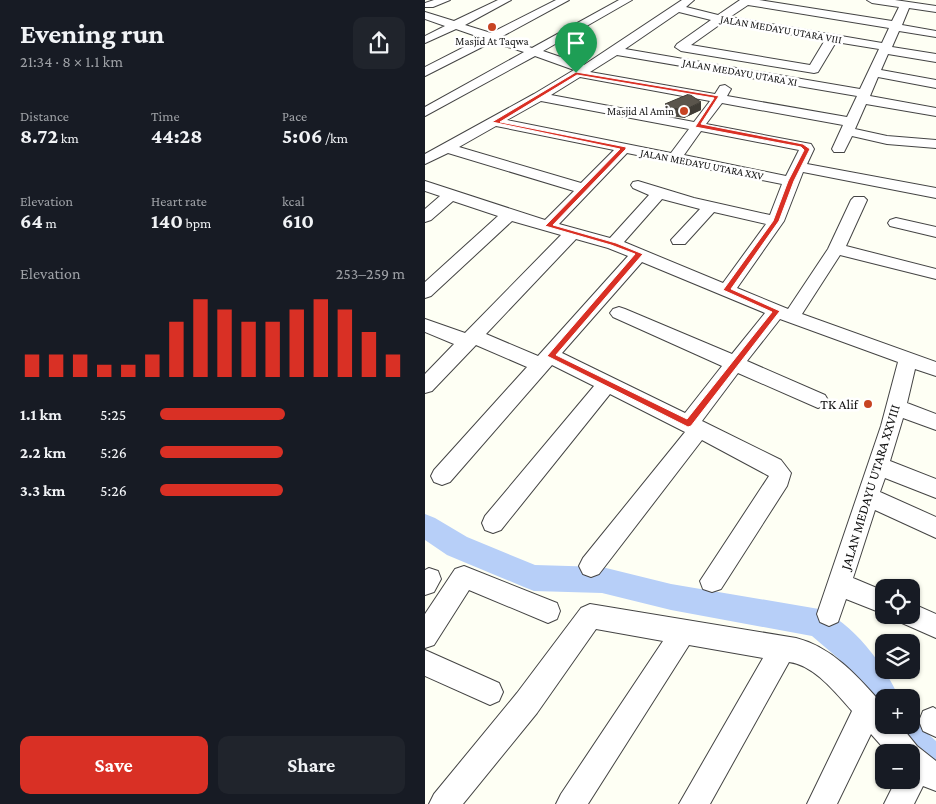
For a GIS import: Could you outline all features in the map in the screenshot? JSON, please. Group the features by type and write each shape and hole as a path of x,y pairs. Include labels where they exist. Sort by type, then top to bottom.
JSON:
{"street":[{"path":"428,7 445,0"},
{"path":"425,40 507,0"},
{"path":"425,72 564,0"},
{"path":"425,112 627,0"},
{"path":"425,160 539,97 615,51 689,0"},
{"path":"872,0 936,10"},
{"path":"832,38 815,69 682,48 681,46 746,1 936,34"},
{"path":"839,149 905,5"},
{"path":"428,7 456,25 535,52 580,71 717,97 850,126 887,140 936,144"},
{"name":"JALAN MEDAYU UTARA VIII","path":"677,8 720,18 756,33 797,42 803,33 936,58"},
{"name":"JALAN MEDAYU UTARA XI","path":"615,51 738,72 936,112"},
{"path":"674,159 717,97 747,59"},
{"path":"875,74 936,84"},
{"path":"539,97 697,125 803,146 807,149 800,167 791,181 776,221 727,290"},
{"name":"JALAN MEDAYU UTARA XXV","path":"495,122 791,181"},
{"path":"446,148 585,189"},
{"path":"548,226 624,148"},
{"path":"800,167 936,193"},
{"path":"638,185 659,193 710,207 776,221"},
{"path":"425,186 509,215 614,244 784,314 936,369"},
{"path":"614,244 659,193"},
{"path":"425,217 450,196"},
{"path":"591,566 693,426 734,363 784,314 837,249 859,200"},
{"path":"679,240 710,207"},
{"path":"425,292 509,215"},
{"path":"896,224 936,232"},
{"path":"425,386 573,232"},
{"path":"837,249 936,274"},
{"path":"442,476 639,254"},
{"path":"619,313 818,400"},
{"path":"425,325 546,361 607,384 773,466 780,473 779,480 712,581"},
{"name":"JALAN MEDAYU UTARA XXVIII","path":"829,614 891,426 908,360"},
{"path":"493,523 607,384"},
{"path":"895,407 936,422"},
{"path":"877,465 936,488"},
{"path":"867,496 936,528"},
{"path":"425,636 464,577 549,611"},
{"path":"839,584 875,599"},
{"path":"444,804 527,704 590,616 801,652 819,663 859,696 866,708 896,744"},
{"path":"920,619 936,626"},
{"path":"571,804 684,631"},
{"path":"694,804 782,649"},
{"path":"425,663 490,692"},
{"path":"822,804 863,720 866,708"},
{"path":"899,804 906,789"}],"building":[{"path":"689,94 701,102 684,110 671,108 665,104"}],"waterway":[{"path":"425,526 457,546 534,578 602,580 671,597 819,623 850,649 877,689"},
{"path":"907,734 915,745 930,757"}],"place":[{"name":"Masjid At Taqwa","path":"492,27"},
{"name":"Masjid Al Amin","path":"684,111"},
{"name":"TK Alif","path":"868,404"}],"route":[{"path":"576,73 717,97 697,125 803,146 807,149 800,167 791,181 776,221 727,290 776,311 688,424 551,356 639,254 614,244 548,226 624,148 495,122 576,73"}]}
